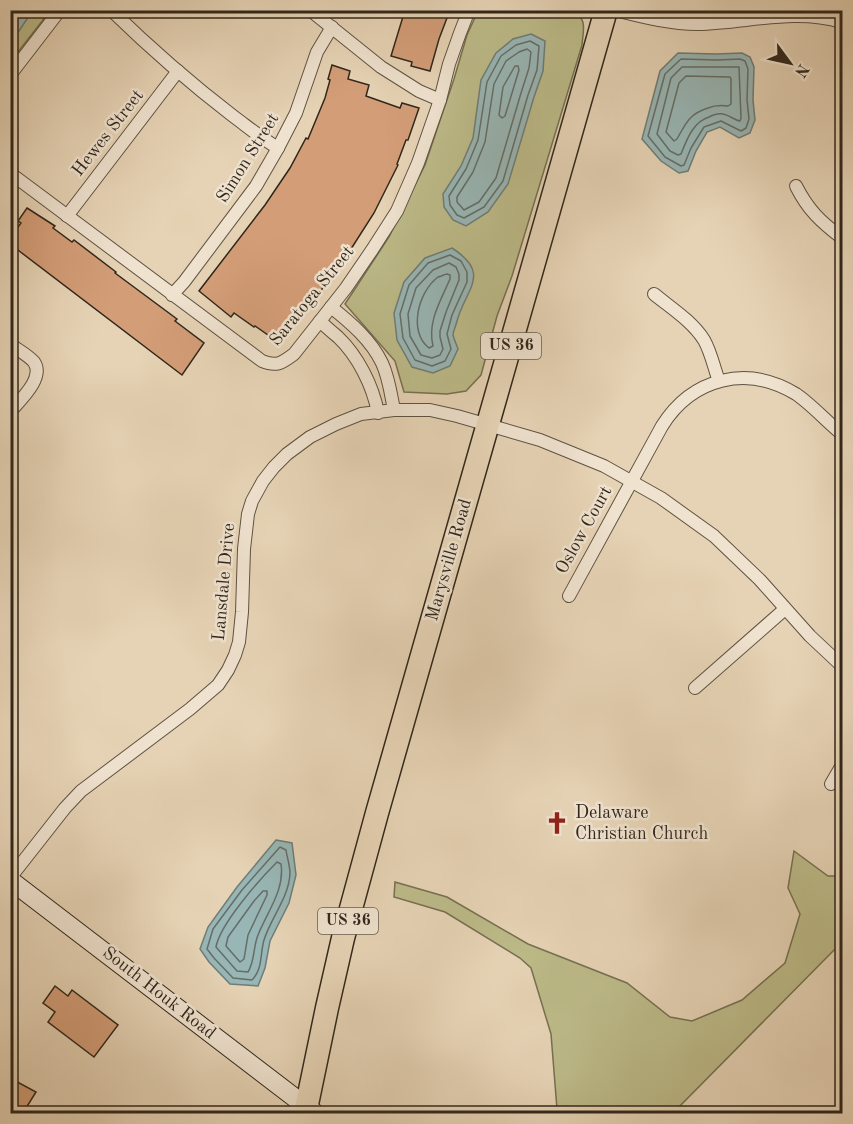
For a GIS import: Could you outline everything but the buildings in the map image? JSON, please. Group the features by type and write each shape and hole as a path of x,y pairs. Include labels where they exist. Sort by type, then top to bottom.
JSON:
{"highway":[{"name":"Marysville Road","path":"309,1111 343,938 606,10"}],"street":[{"path":"10,75 60,10"},
{"path":"111,10 178,72 264,140 278,148"},
{"path":"310,10 381,67 419,91 440,100"},
{"name":"Saratoga Street","path":"10,173 250,353 270,364 284,362 294,354 331,307 397,212 418,163 440,100 449,64 469,10"},
{"path":"615,10 677,23 700,24 763,14 816,17 843,22"},
{"name":"Simon Street","path":"172,295 256,186 296,113 317,52 332,27"},
{"name":"Hewes Street","path":"67,216 178,72"},
{"path":"796,186 803,201 813,214 843,238"},
{"path":"654,294 695,328 711,355 718,381 735,378 774,383 798,396 843,434"},
{"path":"331,307 364,336 374,349 386,375 394,410"},
{"path":"320,321 351,352 369,385 378,412"},
{"path":"10,344 32,360 38,373 35,381 10,412"},
{"name":"Oslow Court","path":"569,596 669,415 689,396 718,381"},
{"name":"Lansdale Drive","path":"10,879 81,791 207,696 218,685 228,670 240,642 244,549 248,514 252,501 263,481 287,454 310,437 361,414 394,410 430,410 561,448 604,466 671,504 714,536 760,580 810,636 843,666"},
{"path":"695,688 785,609"},
{"path":"831,784 843,765"},
{"name":"South Houk Road","path":"10,879 309,1111"}],"shaded area":[{"path":"573,10 583,22 582,45 512,276 497,316 481,375 466,391 447,394 404,392 395,361 345,304 389,237 425,165 467,35 478,11"},
{"path":"11,11 50,11 11,61"},
{"path":"794,851 828,876 840,876 842,873 842,942 673,1113 563,1114 557,1109 551,1034 531,968 520,958 445,912 394,897 395,882 447,897 528,944 627,983 670,1017 692,1021 742,1000 785,963 800,914 788,888"}],"water":[{"path":"11,10 30,11 11,43"},
{"path":"531,34 545,41 543,71 508,184 488,212 466,226 453,220 444,207 443,194 461,166 473,138 481,80 496,53 513,39"},
{"path":"678,53 742,53 750,57 754,67 755,120 750,133 739,138 720,127 707,132 688,171 679,173 661,161 642,139 660,71"},
{"path":"452,248 471,266 474,274 473,282 453,332 458,349 450,366 433,373 412,367 397,340 394,313 404,282 425,258"},
{"path":"276,840 292,843 296,875 289,903 270,941 265,968 258,986 230,984 200,949 208,927"}],"place":[{"name":"Delaware Christian Church","path":"557,823"}]}
